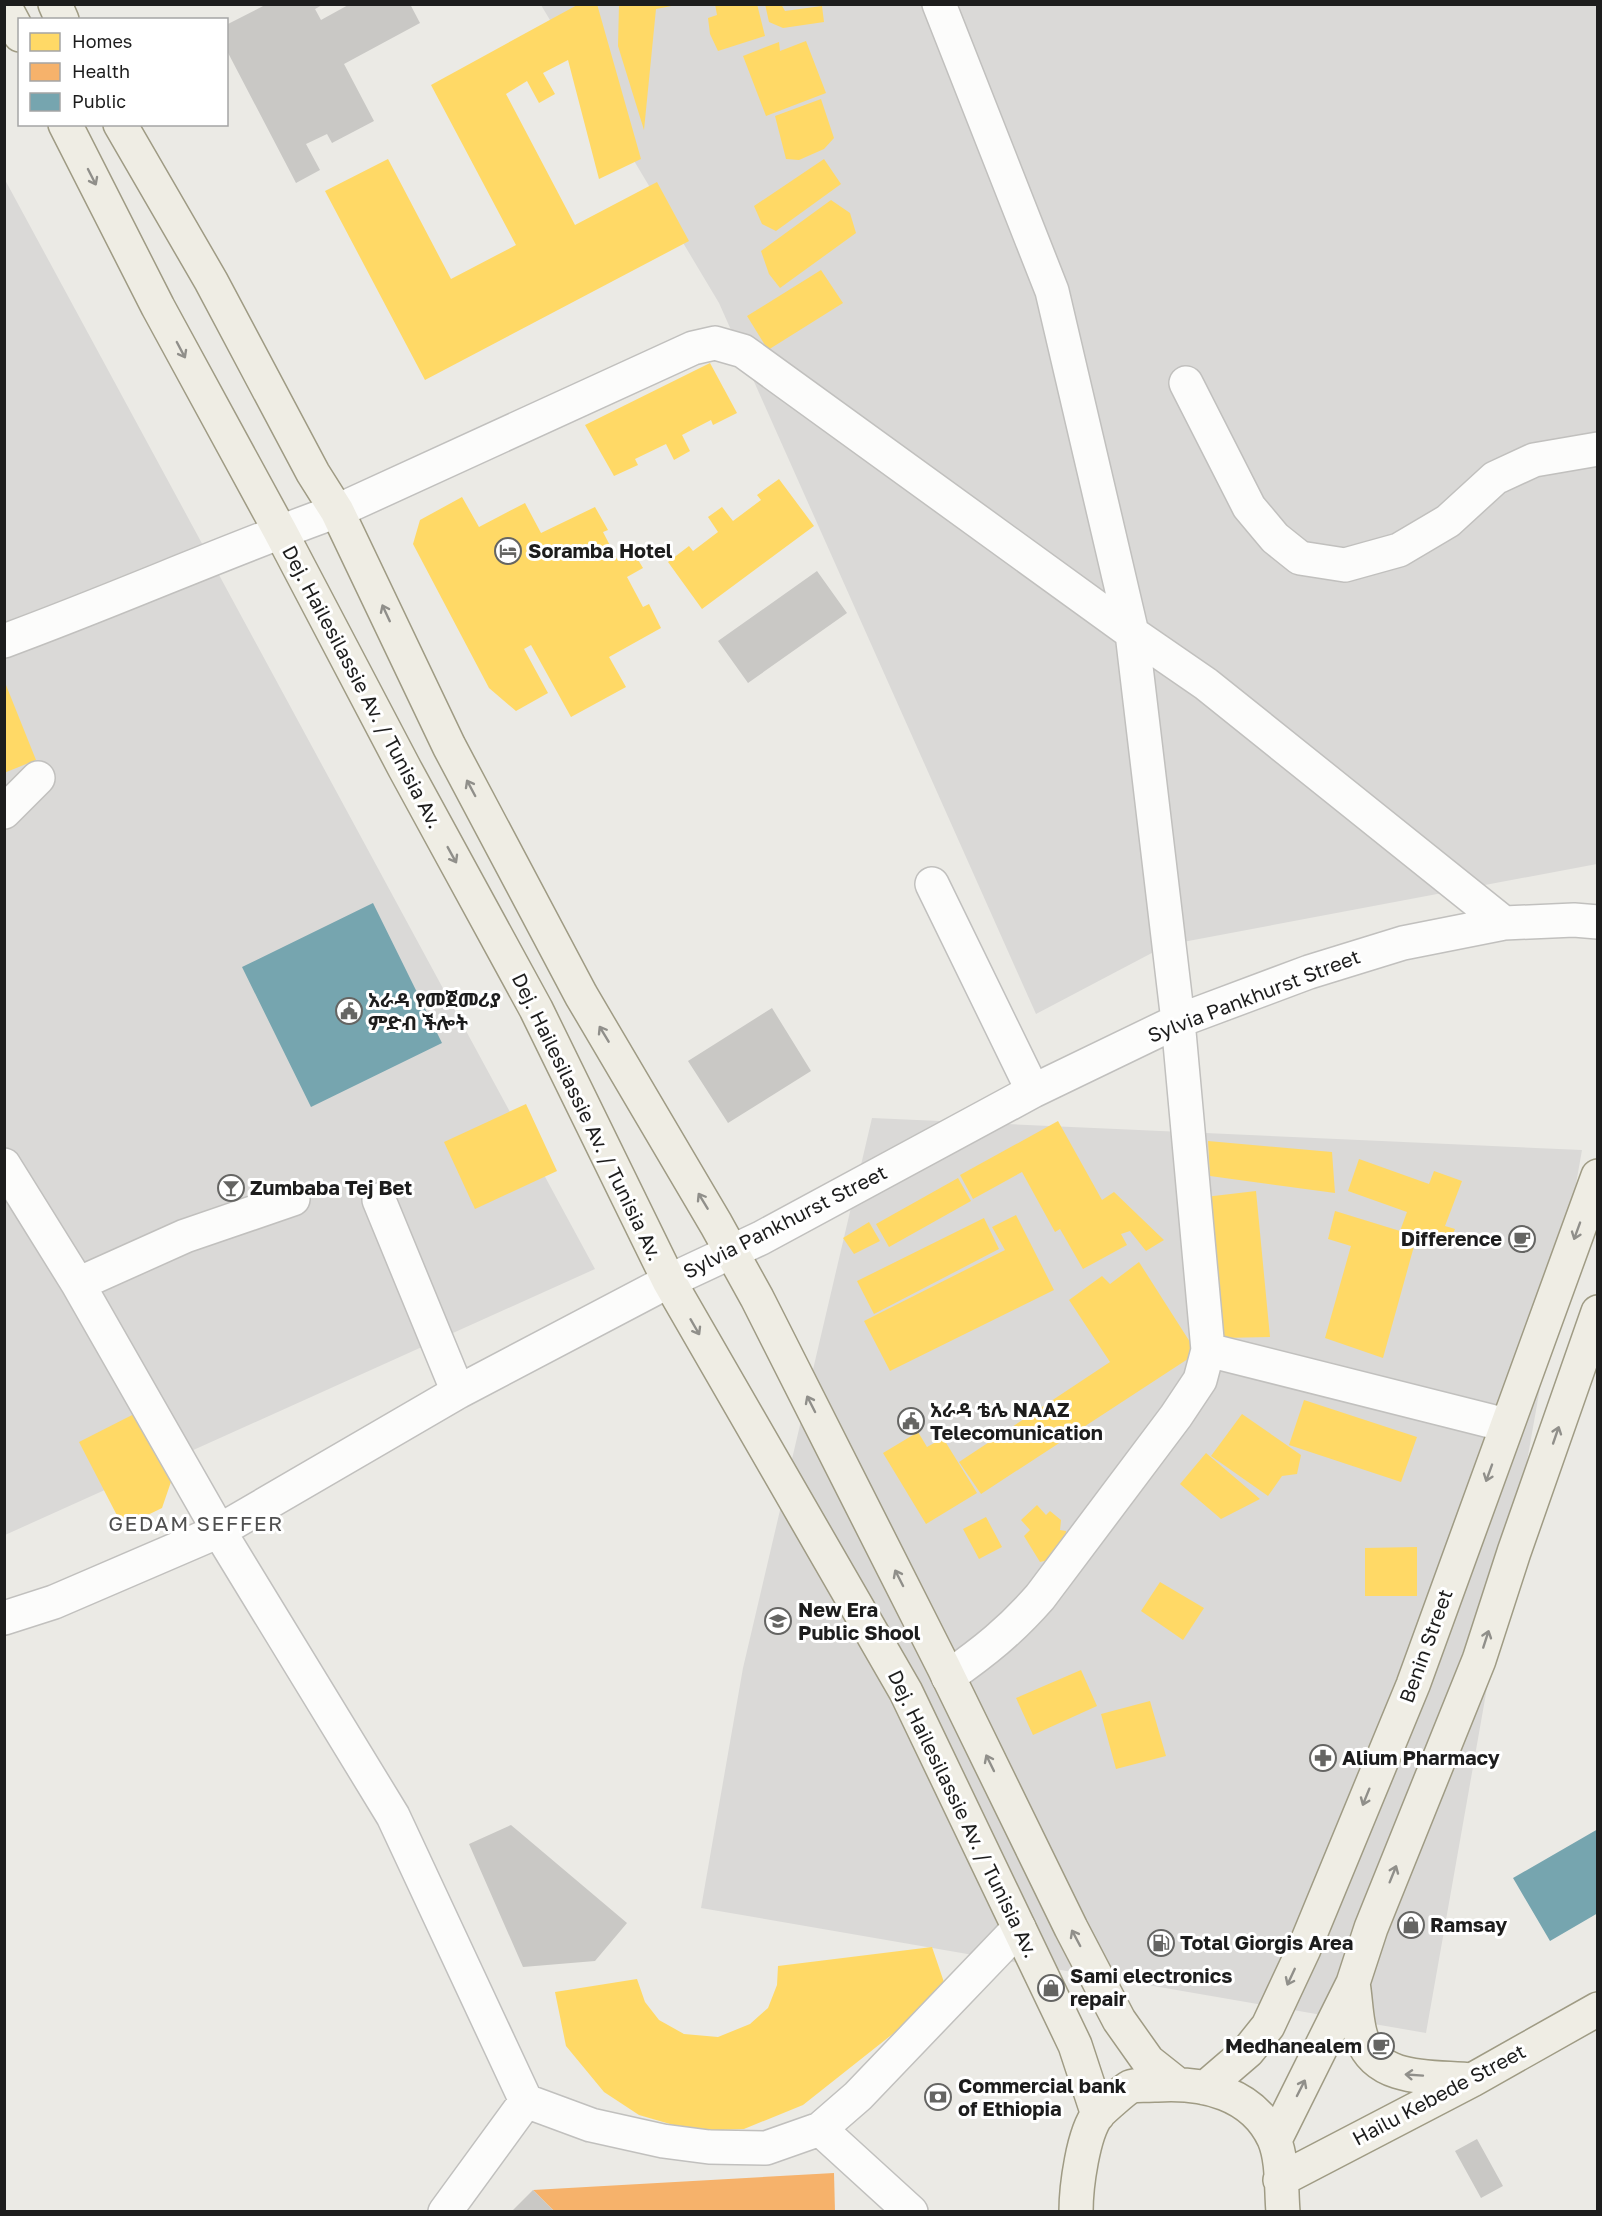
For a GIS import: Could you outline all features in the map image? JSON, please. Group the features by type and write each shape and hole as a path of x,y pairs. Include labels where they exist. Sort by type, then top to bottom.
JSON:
{"main road":[{"path":"55,4 61,18"},
{"path":"4,5 18,31"},
{"name":"Dej. Hailesilassie Av. / Tunisia Av.","path":"66,126 159,307 405,769 536,1009 669,1281 906,1692 1075,2045 1098,2115"},
{"path":"121,126 211,281 313,473 337,511 449,746 581,995 757,1298 1119,2020 1148,2061 1191,2086"},
{"name":"Benin Street","path":"1191,2086 1248,2051 1268,2026 1317,1916 1413,1685 1598,1176"},
{"path":"1275,2140 1353,1983 1371,1928 1479,1660 1514,1552 1598,1312"},
{"path":"1353,1983 1362,2039 1378,2063 1403,2074 1472,2080"},
{"name":"Hailu Kebede Street","path":"1281,2196 1472,2080 1598,2009"},
{"path":"1148,2061 1179,2064 1217,2062 1248,2051"},
{"path":"1076,2211 1084,2146 1098,2115 1129,2087 1191,2086 1216,2089 1242,2101 1262,2119 1275,2140 1279,2158 1281,2196"}],"street":[{"path":"939,4 1052,291 1132,633 1178,1021 1208,1350 1200,1380 1176,1416 1040,1597 994,1644 948,1677"},
{"path":"4,641 77,614 280,531 337,511 693,348 715,343 743,351 1132,633 1206,684 1504,923"},
{"path":"1186,383 1249,507 1275,538 1300,558 1345,565 1399,550 1448,521 1496,478 1534,460 1598,449"},
{"path":"4,812 38,778"},
{"path":"932,884 1033,1090"},
{"name":"Sylvia Pankhurst Street","path":"4,1618 54,1602 219,1531 458,1392 669,1281 732,1252 1033,1090 1178,1021 1309,972 1403,943 1504,923 1574,920 1598,922"},
{"path":"4,1165 78,1284 219,1531 393,1816 526,2101 591,2125 663,2141 709,2147 766,2148 820,2129 858,2096 1019,1928"},
{"path":"78,1284 184,1236 293,1199"},
{"path":"379,1200 458,1392"},
{"path":"1208,1350 1506,1425"},
{"path":"445,2211 526,2101"},
{"path":"820,2129 911,2211"}],"shaded area":[{"path":"541,5 1597,5 1597,864 1167,945 1036,1014 719,303"},
{"path":"4,178 595,1269 5,1535 4,1535"},
{"path":"872,1118 1582,1150 1426,2033 701,1908 743,1668"}],"building: Homes":[{"path":"579,4 597,4 641,159 599,179 568,60 543,73 555,94 539,103 527,81 506,94 575,225 657,182 689,241 425,380 325,191 388,159 451,279 516,245 431,85"},
{"path":"619,4 682,4 656,9 644,130 618,46"},
{"path":"715,4 757,4 765,36 718,51 710,34 708,18 717,15"},
{"path":"765,4 781,4 785,11 822,6 824,22 783,28 769,22"},
{"path":"806,41 826,93 766,116 743,56 779,42 780,51"},
{"path":"821,99 834,138 824,149 799,160 786,159 775,116"},
{"path":"824,159 841,184 776,231 762,224 754,206"},
{"path":"831,200 850,213 856,233 780,288 769,274 761,251"},
{"path":"821,270 843,303 768,350 747,316"},
{"path":"710,363 737,413 713,425 711,420 682,435 690,451 674,460 666,444 635,459 638,465 614,476 585,425"},
{"path":"779,479 814,526 702,609 668,562 689,546 693,551 718,532 708,517 722,507 733,521 761,500 757,495"},
{"path":"462,497 479,527 525,503 541,533 595,507 608,530 603,532 618,561 634,553 643,568 627,577 643,607 649,604 661,628 609,657 626,687 571,717 531,645 524,649 548,693 516,711 489,688 413,544 420,520"},
{"path":"4,680 36,760 4,773"},
{"path":"526,1104 557,1171 475,1209 444,1142"},
{"path":"1058,1121 1102,1200 1114,1192 1164,1240 1146,1251 1130,1231 1121,1234 1127,1245 1083,1269 1060,1229 1055,1232 1022,1172 973,1199 960,1175"},
{"path":"1208,1141 1332,1152 1335,1193 1210,1176"},
{"path":"1359,1159 1429,1184 1434,1171 1462,1181 1445,1226 1455,1229 1447,1248 1402,1232 1416,1239 1383,1358 1325,1338 1351,1246 1328,1239 1335,1211 1400,1231 1407,1212 1348,1191"},
{"path":"958,1178 971,1201 889,1247 876,1224"},
{"path":"1256,1191 1270,1337 1221,1338 1205,1197"},
{"path":"1016,1215 1054,1290 890,1371 864,1321 1005,1250 992,1227"},
{"path":"984,1218 999,1249 874,1314 857,1281"},
{"path":"869,1222 880,1241 854,1254 843,1238"},
{"path":"1139,1262 1197,1353 981,1494 959,1462 1110,1362 1069,1300 1102,1276 1110,1284"},
{"path":"1304,1400 1417,1437 1401,1482 1289,1445"},
{"path":"140,1411 173,1476 162,1508 123,1527 79,1442"},
{"path":"1242,1414 1301,1455 1297,1474 1282,1476 1268,1496 1211,1456"},
{"path":"918,1432 927,1447 943,1438 977,1493 926,1524 883,1453"},
{"path":"1206,1453 1260,1499 1221,1519 1180,1484"},
{"path":"1037,1505 1046,1515 1050,1511 1061,1520 1060,1530 1066,1531 1065,1556 1040,1562 1024,1536 1030,1530 1021,1520"},
{"path":"986,1517 1002,1547 979,1559 963,1529"},
{"path":"1417,1547 1417,1596 1365,1596 1365,1548"},
{"path":"1160,1582 1204,1608 1183,1640 1141,1611"},
{"path":"1081,1670 1097,1706 1033,1735 1016,1698"},
{"path":"1150,1701 1166,1756 1116,1769 1101,1714"},
{"path":"932,1947 947,1991 803,2105 744,2129 694,2131 639,2115 604,2092 566,2046 555,1992 637,1979 645,2002 659,2020 684,2034 718,2037 750,2024 768,2008 777,1985 778,1966"}],"building: Health":[{"path":"834,2173 835,2212 555,2212 533,2190"}],"building: Public":[{"path":"373,903 442,1043 311,1107 242,967"},
{"path":"1598,1829 1598,1913 1550,1941 1513,1878"}],"building: Other":[{"path":"267,4 324,4 315,9 321,20 350,4 410,4 420,23 344,64 374,121 332,143 327,134 306,144 320,170 296,183 228,53 228,24"},
{"path":"817,571 847,613 748,683 718,641"},
{"path":"772,1008 811,1071 728,1123 688,1061"},
{"path":"511,1825 627,1923 595,1961 523,1967 469,1844"},
{"path":"1477,2139 1503,2186 1481,2198 1455,2151"},
{"path":"533,2190 555,2212 511,2212"}],"place":[{"name":"Soramba Hotel","path":"508,551"},
{"name":"አራዳ የመጀመሪያ ምድብ ችሎት","path":"349,1011"},
{"name":"Zumbaba Tej Bet","path":"231,1188"},
{"name":"Difference","path":"1522,1239"},
{"name":"አራዳ ቴሌ NAAZ Telecomunication","path":"911,1421"},
{"name":"New Era Public Shool","path":"778,1621"},
{"name":"Alium Pharmacy","path":"1323,1758"},
{"name":"Ramsay","path":"1411,1925"},
{"name":"Total Giorgis Area","path":"1161,1943"},
{"name":"Sami electronics repair","path":"1051,1988"},
{"name":"Medhanealem","path":"1381,2046"},
{"name":"Commercial bank of Ethiopia","path":"938,2097"}],"district":[{"name":"GEDAM SEFFER","path":"196,1524"}]}
